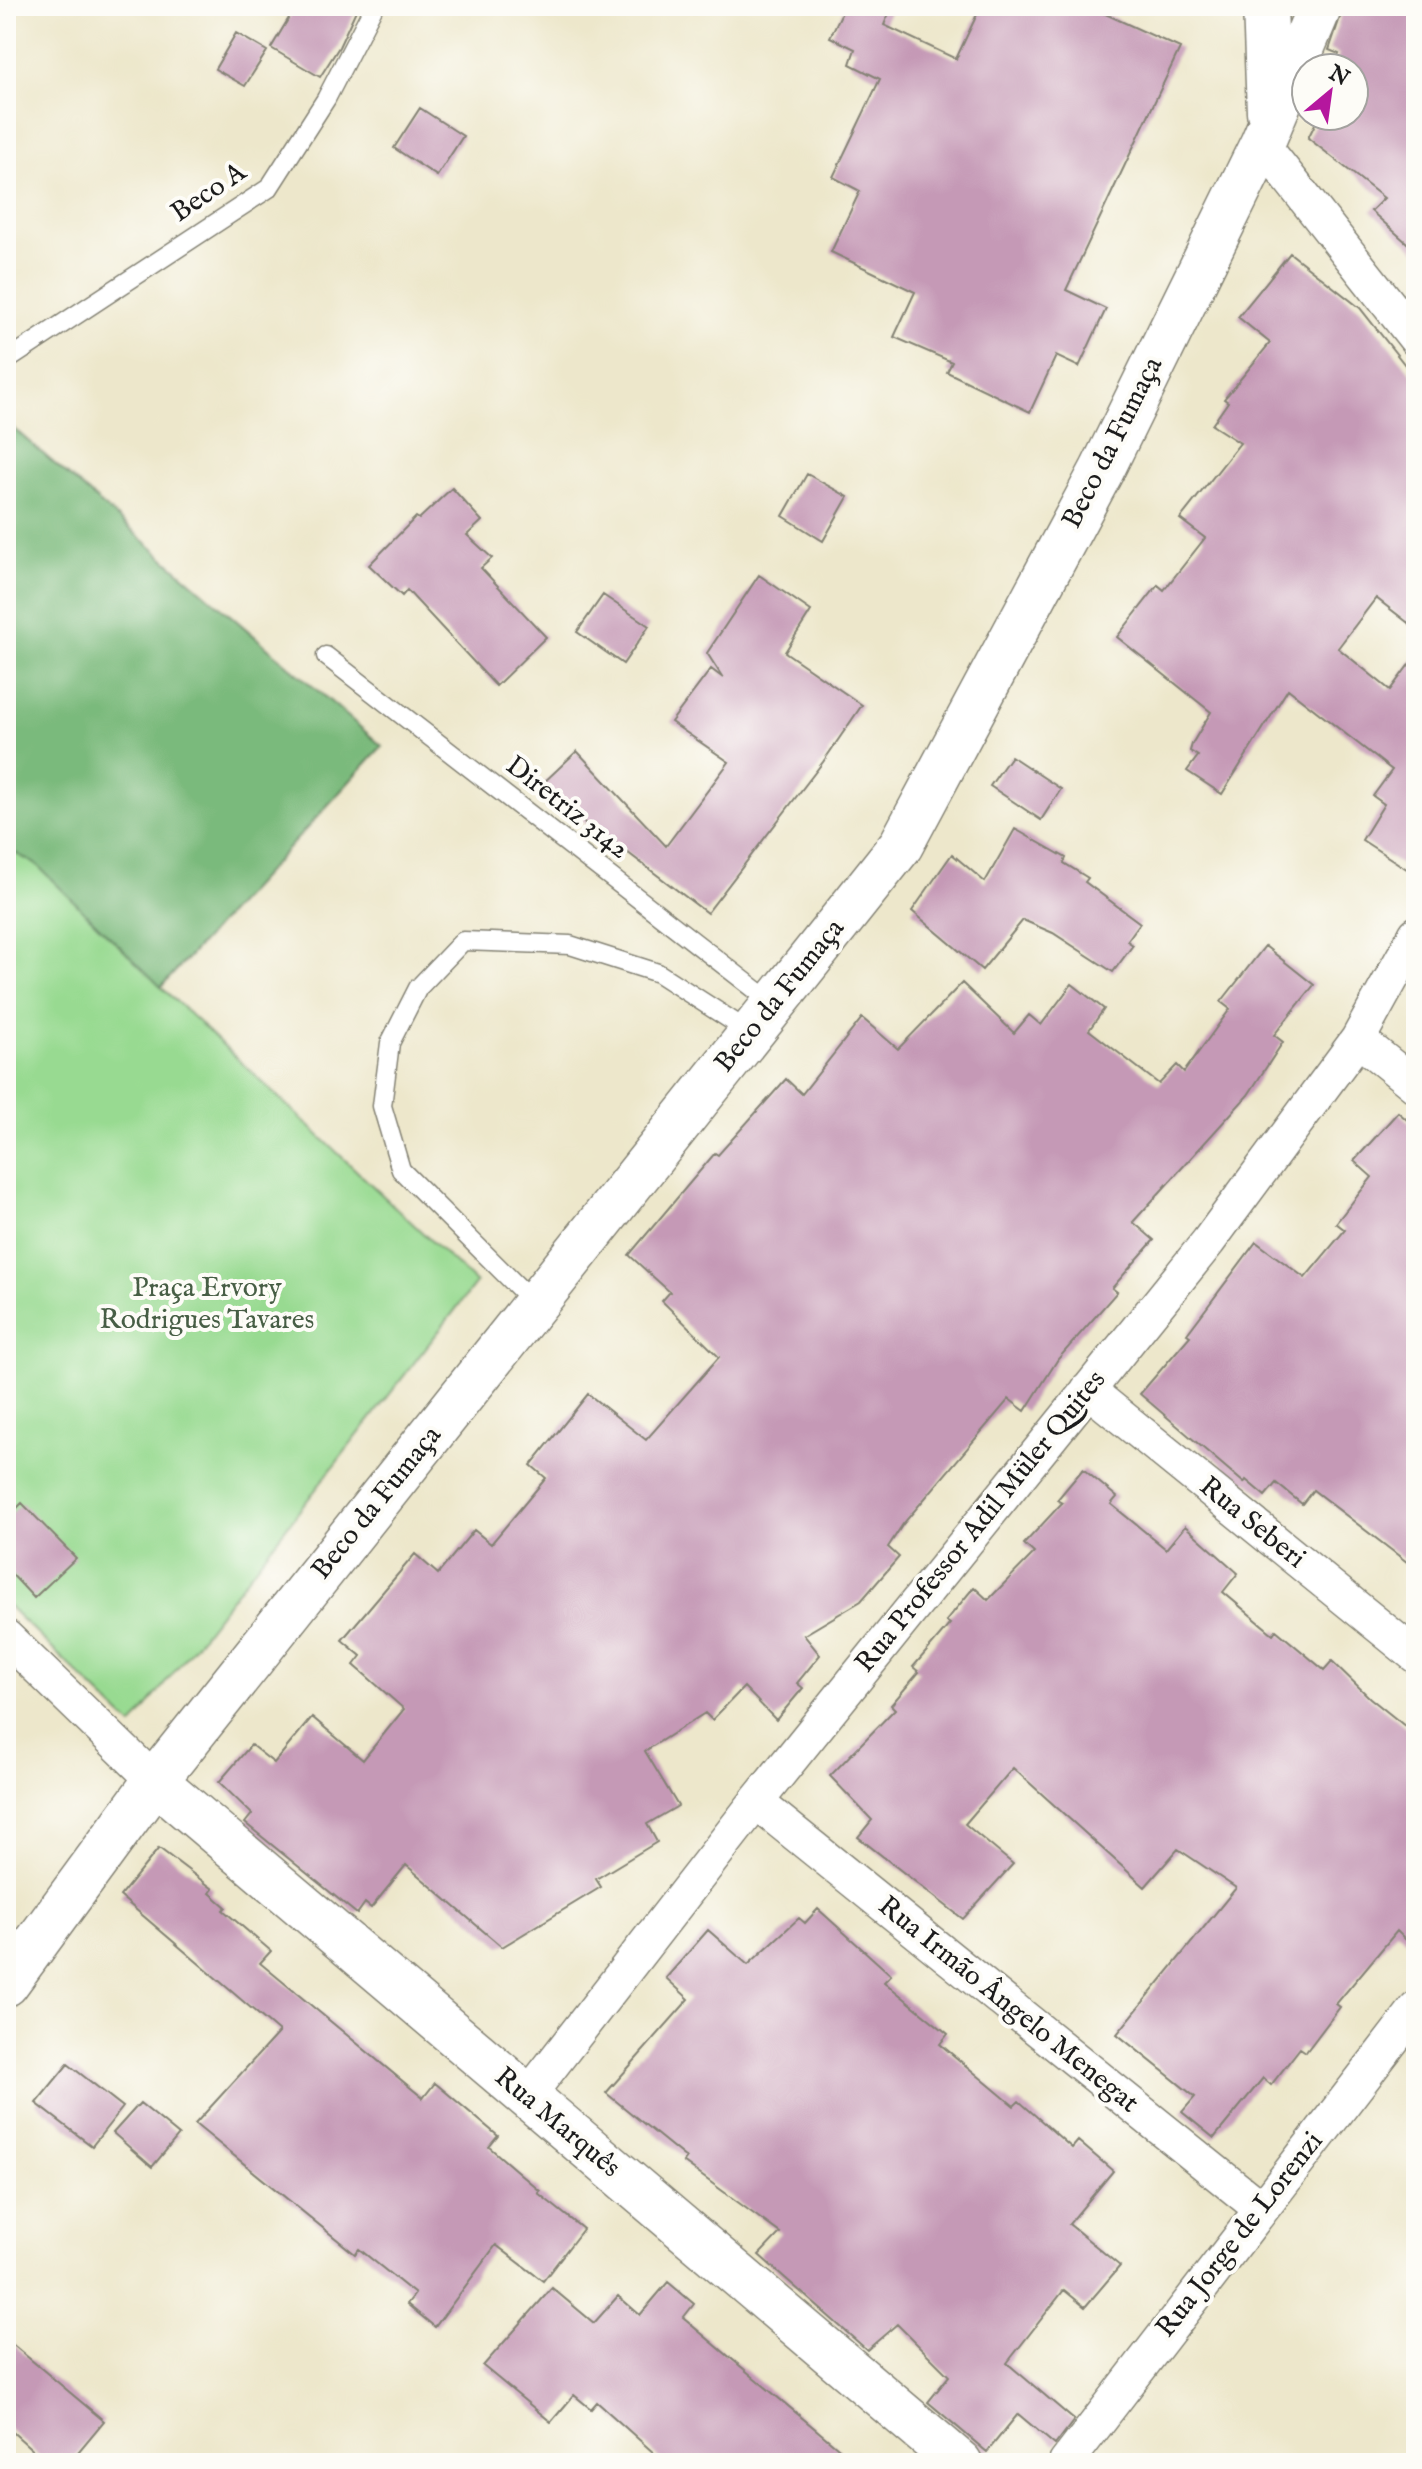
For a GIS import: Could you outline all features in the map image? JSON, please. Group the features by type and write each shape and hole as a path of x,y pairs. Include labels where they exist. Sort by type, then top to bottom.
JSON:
{"main road":[{"name":"Beco da Fumaça","path":"1265,6 1266,133"},
{"name":"Beco da Fumaça","path":"6,1984 155,1781 901,845 1102,470 1266,133 1320,6"},
{"name":"Rua Marquês","path":"155,1781 960,2463"}],"street":[{"path":"1266,133 1416,339"},
{"name":"Rua Professor Adil Müler Quites","path":"527,2097 756,1802 1208,1242 1358,1039 1416,934"},
{"path":"1358,1039 1416,1086"},
{"name":"Rua Seberi","path":"1088,1390 1416,1656"},
{"path":"6,1637 155,1781"},
{"name":"Rua Irmão Ângelo Menegat","path":"756,1802 1260,2208"},
{"name":"Rua Jorge de Lorenzi","path":"1066,2463 1416,2009"}],"lane":[{"name":"Beco A","path":"6,361 269,188 326,99 374,6"},
{"name":"Diretriz 3142","path":"326,656 762,1018"},
{"path":"535,1304 401,1170 382,1106 390,1043 418,988 463,941 570,945 658,973 762,1018"}],"green space":[{"name":"Praça Ervory Rodrigues Tavares","path":"6,422 382,746 161,987 476,1283 132,1726 6,1604"},
{"path":"6,422 382,746 161,987 37,865 6,848"}],"building":[{"path":"296,6 358,6 339,47 320,77 271,48"},
{"path":"845,6 892,6 884,25 956,59 981,6 1088,6 1180,48 1066,290 1106,309 1079,367 1056,356 1030,412 947,372 952,362 894,337 915,292 831,252 860,191 833,177 880,79 850,64 855,49 830,37"},
{"path":"1344,6 1416,6 1416,251 1371,211 1384,198 1308,138 1311,132 1370,132 1370,52 1329,50"},
{"path":"236,33 267,51 245,86 215,69"},
{"path":"420,108 463,136 437,176 394,148"},
{"path":"1290,253 1360,308 1416,379 1416,629 1376,598 1338,648 1390,690 1416,655 1416,875 1362,840 1384,804 1373,796 1392,770 1288,689 1222,794 1187,771 1198,756 1190,751 1192,744 1211,712 1117,637 1158,585 1164,590 1205,538 1180,519 1240,443 1212,425 1228,402 1224,399 1270,343 1238,317"},
{"path":"807,474 848,497 823,541 783,516"},
{"path":"452,488 482,521 467,535 492,558 481,568 546,637 496,686 407,590 402,596 369,565 416,517 419,519"},
{"path":"759,575 811,611 785,652 862,705 823,762 707,913 606,836 601,841 574,811 569,816 541,785 577,751 666,846 729,762 671,722 711,669 723,678 707,653"},
{"path":"603,595 649,626 623,664 577,632"},
{"path":"1011,756 1061,789 1041,820 990,786"},
{"path":"1015,829 1066,858 1064,863 1088,878 1085,882 1140,923 1127,941 1133,945 1113,972 1053,933 1023,920 982,970 912,911 952,854 985,882"},
{"path":"1265,946 1314,985 1274,1035 1283,1042 1248,1095 1133,1222 1154,1240 1112,1288 1117,1292 1058,1359 1025,1411 1009,1399 903,1524 888,1547 899,1557 861,1601 804,1635 820,1655 797,1683 803,1688 776,1720 744,1687 712,1720 705,1713 645,1751 678,1806 647,1824 657,1842 596,1879 601,1887 502,1947 406,1865 371,1908 365,1903 357,1914 245,1823 252,1814 219,1782 251,1745 274,1763 312,1717 363,1760 404,1709 354,1665 361,1656 342,1640 415,1554 438,1574 474,1530 491,1544 546,1478 531,1465 588,1394 646,1440 719,1357 662,1301 670,1292 629,1255 715,1153 718,1155 786,1079 802,1094 862,1018 898,1049 962,983 1014,1033 1029,1015 1041,1025 1072,984 1104,1009 1089,1030 1159,1084 1177,1065 1184,1072 1230,1009 1221,1002"},
{"path":"1398,1112 1416,1128 1416,1569 1313,1490 1302,1504 1276,1483 1265,1496 1246,1480 1244,1483 1140,1394 1190,1336 1187,1334 1256,1242 1305,1278 1345,1230 1336,1223 1372,1177 1354,1161"},
{"path":"1083,1469 1117,1497 1111,1504 1166,1549 1185,1526 1238,1573 1223,1592 1273,1634 1276,1630 1324,1670 1332,1661 1370,1698 1416,1735 1416,1950 1397,1931 1336,2004 1340,2007 1306,2052 1300,2048 1271,2085 1263,2078 1214,2138 1182,2112 1195,2097 1117,2034 1236,1888 1178,1849 1145,1887 1013,1768 965,1824 1013,1864 963,1919 858,1837 872,1820 830,1776 895,1709 891,1705 919,1672 913,1667 950,1624 946,1621 974,1587 988,1600 1034,1553 1024,1544 1062,1503 1057,1500"},
{"path":"22,1503 76,1558 34,1598 6,1568 6,1519"},
{"path":"159,1848 213,1889 210,1893 226,1907 223,1910 271,1951 260,1963 423,2098 435,2083 498,2136 489,2147 540,2191 538,2193 583,2229 543,2281 496,2245 435,2327 407,2304 415,2294 359,2249 355,2254 195,2124 279,2032 120,1896"},
{"path":"818,1909 891,1975 884,1982 948,2034 940,2044 1014,2106 1019,2101 1072,2148 1078,2141 1113,2171 1069,2224 1120,2266 1085,2307 1064,2290 1007,2363 1074,2420 1055,2445 1018,2414 987,2452 928,2402 949,2376 897,2324 867,2350 759,2255 780,2233 683,2162 686,2158 606,2093 689,1999 666,1978 708,1930 748,1965 799,1918 805,1923"},
{"path":"68,2064 123,2107 92,2146 36,2103"},
{"path":"140,2103 179,2135 152,2167 113,2133"},
{"path":"668,2282 694,2304 683,2318 856,2463 665,2463 597,2402 591,2409 574,2395 551,2422 483,2366 552,2288 594,2323 618,2296 640,2315"},
{"path":"6,2339 104,2421 69,2463 47,2463 6,2426"}]}
